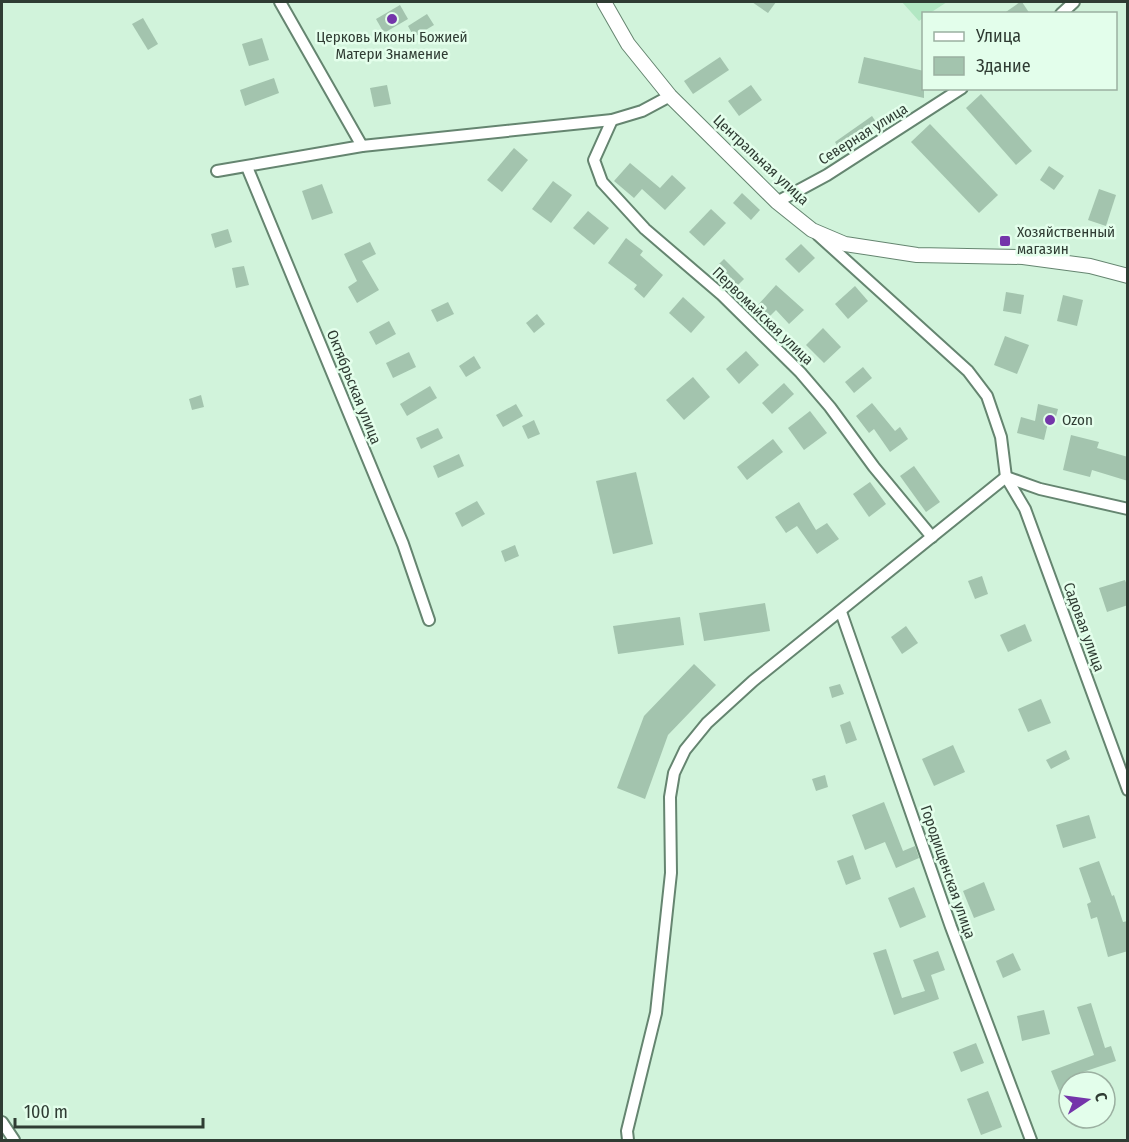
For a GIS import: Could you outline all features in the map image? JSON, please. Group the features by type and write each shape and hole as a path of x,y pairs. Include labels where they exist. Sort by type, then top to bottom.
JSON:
{"street":[{"path":"280,2 362,146"},
{"name":"Центральная улица","path":"604,2 628,44 670,96 777,202 812,230 845,244 917,255 1023,257 1090,266 1128,276"},
{"name":"Северная улица","path":"777,202 827,175 959,90"},
{"path":"217,171 362,146 612,120 642,111 670,96"},
{"name":"Первомайская улица","path":"612,120 594,160 602,182 645,229 722,295 800,372 830,407 874,468 932,537"},
{"name":"Октябрьская улица","path":"247,167 403,544 429,620"},
{"path":"812,230 968,371 987,396 1001,437 1006,477"},
{"path":"628,1140 627,1131 656,1013 671,873 670,796 675,773 685,750 707,723 753,681 1006,477"},
{"path":"1006,477 1040,489 1125,510"},
{"name":"Садовая улица","path":"1006,477 1025,509 1128,790"},
{"name":"Городищенская улица","path":"841,612 951,927 1030,1140"},
{"path":"2,1122 14,1140"}],"green space":[{"path":"902,2 947,2 932,12 922,12 922,19 919,21"}],"building":[{"path":"752,2 776,2 768,13"},
{"path":"1022,2 1029,12 1006,12"},
{"name":"Церковь Иконы Божией Матери Знамение","path":"400,5 408,19 384,33 376,19"},
{"path":"427,14 434,25 414,37 408,26"},
{"path":"143,18 158,44 148,50 132,24"},
{"path":"262,38 269,60 249,66 242,44"},
{"path":"720,57 729,70 693,94 684,81"},
{"path":"864,57 922,71 924,98 858,83"},
{"path":"274,78 279,93 245,106 240,90"},
{"path":"387,85 391,104 374,107 370,88"},
{"path":"751,85 762,100 739,116 728,101"},
{"path":"981,94 1032,151 1016,165 966,108"},
{"path":"872,116 878,125 841,151 835,142"},
{"path":"930,124 998,195 979,213 911,142"},
{"path":"514,148 528,160 502,192 487,180"},
{"path":"630,163 660,188 672,175 686,188 665,210 642,189 634,198 614,181"},
{"path":"1049,166 1064,176 1054,190 1040,180"},
{"path":"553,181 572,195 551,223 532,209"},
{"path":"322,184 333,213 312,220 302,191"},
{"path":"1099,189 1116,195 1106,226 1088,220"},
{"path":"742,193 760,210 751,220 733,203"},
{"path":"711,209 726,223 704,246 689,232"},
{"path":"588,211 609,228 594,245 573,228"},
{"path":"228,229 232,242 215,248 211,234"},
{"path":"626,238 643,251 640,255 663,275 644,298 634,289 637,285 608,263"},
{"path":"370,242 376,254 362,261 379,290 357,303 348,287 357,281 344,254"},
{"path":"801,244 815,258 799,273 785,259"},
{"path":"724,259 744,279 733,290 713,270"},
{"path":"244,266 249,285 236,288 232,268"},
{"path":"776,285 804,310 789,324 776,310 769,317 757,306"},
{"path":"855,286 868,301 848,319 835,304"},
{"path":"1006,292 1024,295 1021,314 1003,311"},
{"path":"1063,295 1083,300 1077,326 1057,321"},
{"path":"683,297 705,317 691,333 669,313"},
{"path":"448,302 454,314 437,322 431,310"},
{"path":"537,314 545,324 534,333 526,323"},
{"path":"389,321 396,334 376,345 369,332"},
{"path":"823,328 841,347 824,363 806,345"},
{"path":"1005,336 1029,345 1017,374 994,365"},
{"path":"746,351 759,365 739,384 726,369"},
{"path":"409,352 416,367 393,378 386,363"},
{"path":"474,356 481,368 466,377 459,366"},
{"path":"863,367 872,378 854,393 845,382"},
{"path":"693,377 710,397 684,420 666,400"},
{"path":"784,383 794,394 772,414 762,403"},
{"path":"430,386 437,398 407,416 400,404"},
{"path":"201,395 204,407 192,410 189,399"},
{"path":"872,403 895,431 900,427 908,439 890,452 874,429 869,433 856,416"},
{"path":"516,404 523,416 503,427 496,415"},
{"path":"1038,404 1058,409 1054,424 1048,423 1044,440 1017,433 1021,417 1035,421"},
{"path":"810,411 827,433 804,450 788,428"},
{"path":"534,420 540,434 528,439 522,426"},
{"path":"438,428 443,438 421,449 416,438"},
{"path":"1071,435 1099,442 1097,448 1128,457 1128,481 1092,470 1090,477 1063,470"},
{"path":"773,439 783,452 747,480 737,467"},
{"path":"459,454 464,466 438,478 433,466"},
{"path":"914,466 940,502 926,512 900,476"},
{"path":"636,472 653,544 613,554 596,481"},
{"path":"870,482 886,504 869,517 853,494"},
{"path":"477,501 485,514 462,527 455,513"},
{"path":"799,502 816,530 827,523 839,539 817,554 797,526 786,533 775,517"},
{"path":"515,545 519,556 505,562 501,551"},
{"path":"982,576 988,594 975,599 968,581"},
{"path":"1125,580 1128,588 1128,605 1107,612 1099,588"},
{"path":"765,603 770,631 704,641 699,613"},
{"path":"680,617 684,645 618,654 613,626"},
{"path":"1025,624 1032,641 1008,652 1000,635"},
{"path":"906,626 918,643 902,654 891,637"},
{"path":"694,664 716,685 668,735 645,799 617,788 644,716"},
{"path":"840,684 844,694 832,698 829,687"},
{"path":"1041,699 1051,723 1028,732 1018,709"},
{"path":"850,721 857,740 846,744 840,725"},
{"path":"953,745 965,772 934,786 922,759"},
{"path":"1066,750 1070,759 1051,769 1046,760"},
{"path":"825,775 828,787 816,791 812,779"},
{"path":"884,802 903,851 915,846 919,858 896,868 885,842 865,850 852,815"},
{"path":"1089,815 1096,838 1063,848 1056,825"},
{"path":"853,855 861,879 846,885 837,861"},
{"path":"1099,861 1123,922 1128,921 1128,951 1108,957 1097,917 1091,919 1087,904 1091,902 1079,868"},
{"path":"984,882 995,910 974,918 963,891"},
{"path":"914,887 926,917 900,928 888,898"},
{"path":"886,949 902,998 925,991 913,960 938,951 945,970 931,975 939,999 894,1015 873,953"},
{"path":"1013,953 1021,970 1003,978 996,961"},
{"path":"1091,1003 1105,1048 1111,1046 1116,1061 1089,1070 1057,1070 1057,1086 1051,1071 1094,1055 1077,1007"},
{"path":"1044,1010 1050,1034 1022,1041 1017,1016"},
{"path":"976,1043 984,1063 961,1072 953,1052"},
{"path":"988,1091 1002,1127 981,1135 967,1099"}],"place":[{"name":"Церковь Иконы Божией Матери Знамение","path":"392,19"},
{"name":"Хозяйственный магазин","path":"1005,241"},
{"name":"Ozon","path":"1050,420"}]}
